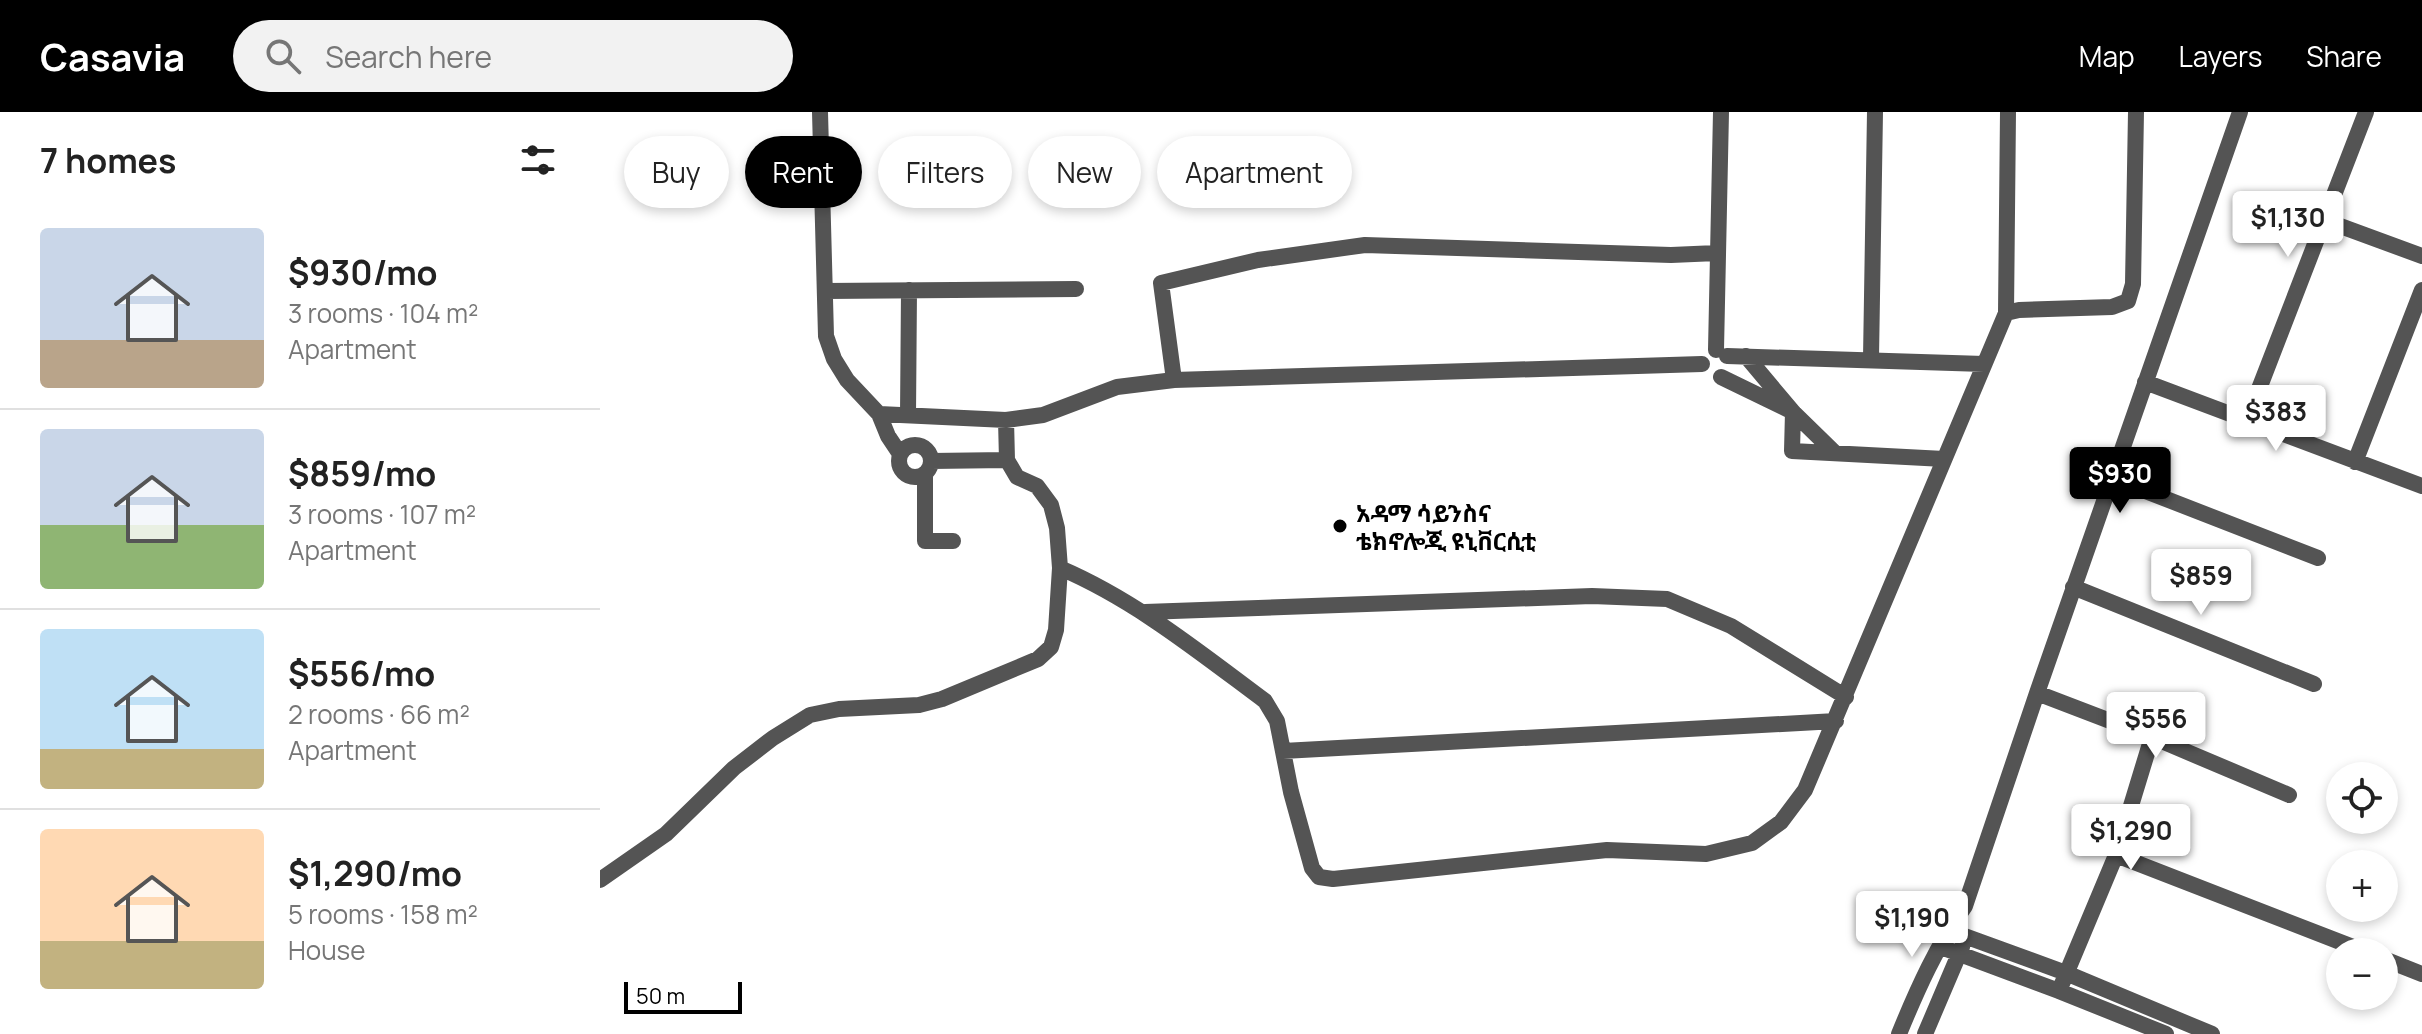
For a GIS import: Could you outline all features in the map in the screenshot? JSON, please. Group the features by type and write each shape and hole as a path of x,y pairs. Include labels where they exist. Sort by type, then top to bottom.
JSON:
{"street":[{"path":"820,112 826,336 834,359 847,380 879,414 900,454"},
{"path":"1721,112 1717,253 1722,353 1729,370 1721,377"},
{"path":"1871,358 1875,112"},
{"path":"1060,568 1145,612 1265,701 1277,721 1312,868 1319,877 1333,879 1607,850 1706,854 1752,843 1781,822 1805,790 2006,313 2008,112"},
{"path":"2006,313 2112,307 2128,301 2133,284 2136,112"},
{"path":"1899,1034 1948,930 1965,906 2240,112"},
{"path":"2247,420 2366,112"},
{"path":"2324,220 2422,256"},
{"path":"1174,380 1161,283 1258,260 1365,245 1648,254 1717,253"},
{"path":"825,291 1076,289"},
{"path":"909,290 912,415 916,444"},
{"path":"2355,462 2422,290"},
{"path":"1793,412 1721,377 1706,374 1702,364 1706,354 1984,364"},
{"path":"1746,356 1793,412 1834,452"},
{"path":"879,414 1006,420 1043,415 1117,387 1174,380 1702,364"},
{"path":"2145,382 2422,486"},
{"path":"1793,412 1792,451 1944,459"},
{"path":"600,880 666,834 734,768 810,715 839,709 919,705 942,699 1038,659 1051,647 1056,630 1060,568 1057,528 1051,505 1037,486 1017,477 1007,460 1006,420"},
{"path":"953,541 925,541 928,467 928,450 916,444 900,454 902,472 913,477 928,467 1007,460"},
{"path":"2112,478 2318,558"},
{"path":"2073,587 2314,684"},
{"path":"1145,612 1592,596 1667,599 1731,626 1846,697"},
{"path":"2037,693 2289,795"},
{"path":"1283,751 1836,721"},
{"path":"2059,991 2116,855 2152,737"},
{"path":"2116,855 2330,938"},
{"path":"1925,1034 1966,937 1965,906"},
{"path":"1948,930 2066,973 2212,1034"},
{"path":"1941,947 2166,1034"},
{"path":"2398,965 2422,974"}],"place":[{"name":"አዳማ ሳይንስና ቴክኖሎጂ ዩኒቨርሲቲ","path":"1340,526"}]}
